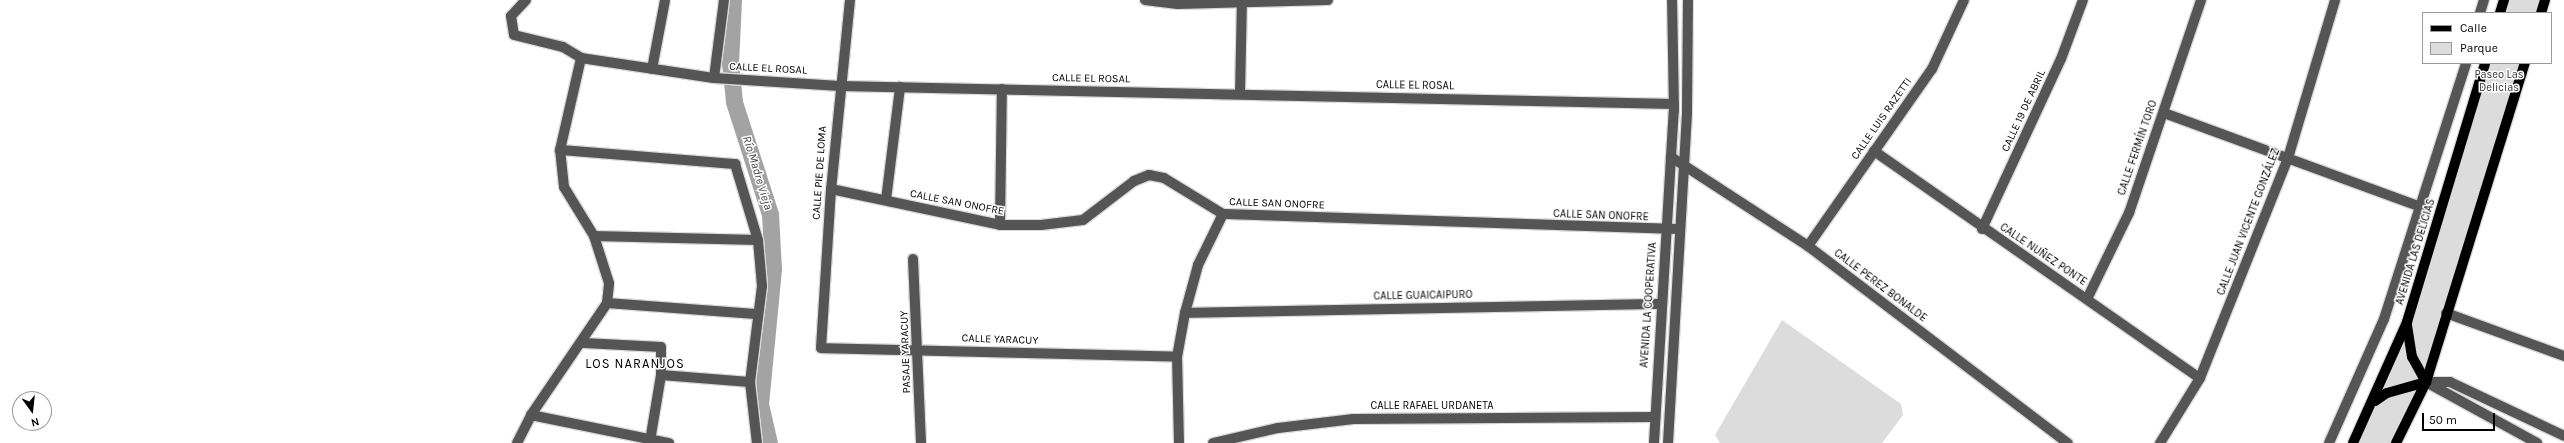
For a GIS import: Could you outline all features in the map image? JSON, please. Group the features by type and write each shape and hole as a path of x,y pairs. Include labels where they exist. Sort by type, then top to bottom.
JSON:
{"main road":[{"path":"2500,12 2504,0"},
{"path":"2541,12 2545,0"},
{"name":"AVENIDA LAS DELICIAS","path":"2353,443 2374,401 2407,322 2485,64"},
{"path":"2396,443 2426,382 2446,312 2525,64"},
{"path":"2407,322 2412,357 2426,382"},
{"path":"2374,401 2387,393 2426,382"}],"street":[{"name":"CALLE EL ROSAL","path":"526,0 511,16 514,35 563,47 581,58 725,79 840,86 1674,104"},
{"path":"652,69 664,0"},
{"path":"714,78 724,0"},
{"name":"CALLE PIE DE LOMA","path":"821,348 830,189 850,0"},
{"path":"1145,0 1178,4 1328,0"},
{"name":"AVENIDA LA COOPERATIVA","path":"1654,443 1654,417 1674,104 1672,0"},
{"path":"1668,443 1684,164 1688,0"},
{"name":"CALLE LUIS RAZETTI","path":"1808,246 1932,69 1964,0"},
{"name":"CALLE 19 DE ABRIL","path":"1982,229 2062,59 2083,0"},
{"name":"CALLE FERMÍN TORO","path":"2087,299 2129,212 2164,113 2200,0"},
{"name":"CALLE JUAN VICENTE GONZÁLEZ","path":"2160,443 2200,378 2288,158 2335,0"},
{"path":"2480,12 2484,0"},
{"path":"1240,94 1242,2"},
{"path":"517,443 531,416 584,343 607,303 609,283 594,236 564,187 560,150 581,58"},
{"path":"2329,443 2384,319 2466,64"},
{"path":"886,200 900,87"},
{"path":"1000,224 1002,89"},
{"path":"2164,113 2421,207"},
{"path":"560,150 735,164 758,240 762,286 756,314 750,382 757,443"},
{"name":"CALLE NUÑEZ PONTE","path":"1874,151 1982,229 2087,299 2200,378"},
{"name":"CALLE PEREZ BONALDE","path":"1671,157 1684,164 1808,246 2068,443"},
{"name":"CALLE SAN ONOFRE","path":"830,189 1000,224 1041,225 1083,220 1134,181 1149,175 1164,178 1223,214 1666,231 1680,230"},
{"path":"1179,443 1178,357 1185,313 1198,264 1223,214"},
{"path":"594,236 758,240"},
{"name":"PASAJE YARACUY","path":"913,259 921,443"},
{"path":"607,303 756,314"},
{"name":"CALLE GUAICAIPURO","path":"1185,313 1661,304"},
{"path":"2446,312 2564,356"},
{"path":"584,343 661,347 661,375 650,441"},
{"name":"CALLE YARACUY","path":"821,348 1178,357"},
{"path":"661,375 750,382"},
{"path":"2426,382 2450,382 2564,436"},
{"path":"2426,382 2537,443"},
{"path":"531,416 613,438 669,443"},
{"name":"CALLE RAFAEL URDANETA","path":"1212,443 1278,428 1353,419 1654,417"}],"green space":[{"path":"2504,0 2545,0 2541,12 2500,12"},
{"name":"Paseo Las Delicias","path":"2485,64 2525,64 2437,341 2396,443 2353,443 2407,322"},
{"path":"1782,320 1901,404 1903,415 1882,443 1720,443 1715,435"}],"waterway":[{"name":"Río Madre Vieja","path":"733,0 730,63 734,102 770,214 773,269 760,404 769,443"}],"district":[{"name":"LOS NARANJOS","path":"635,364"}]}
